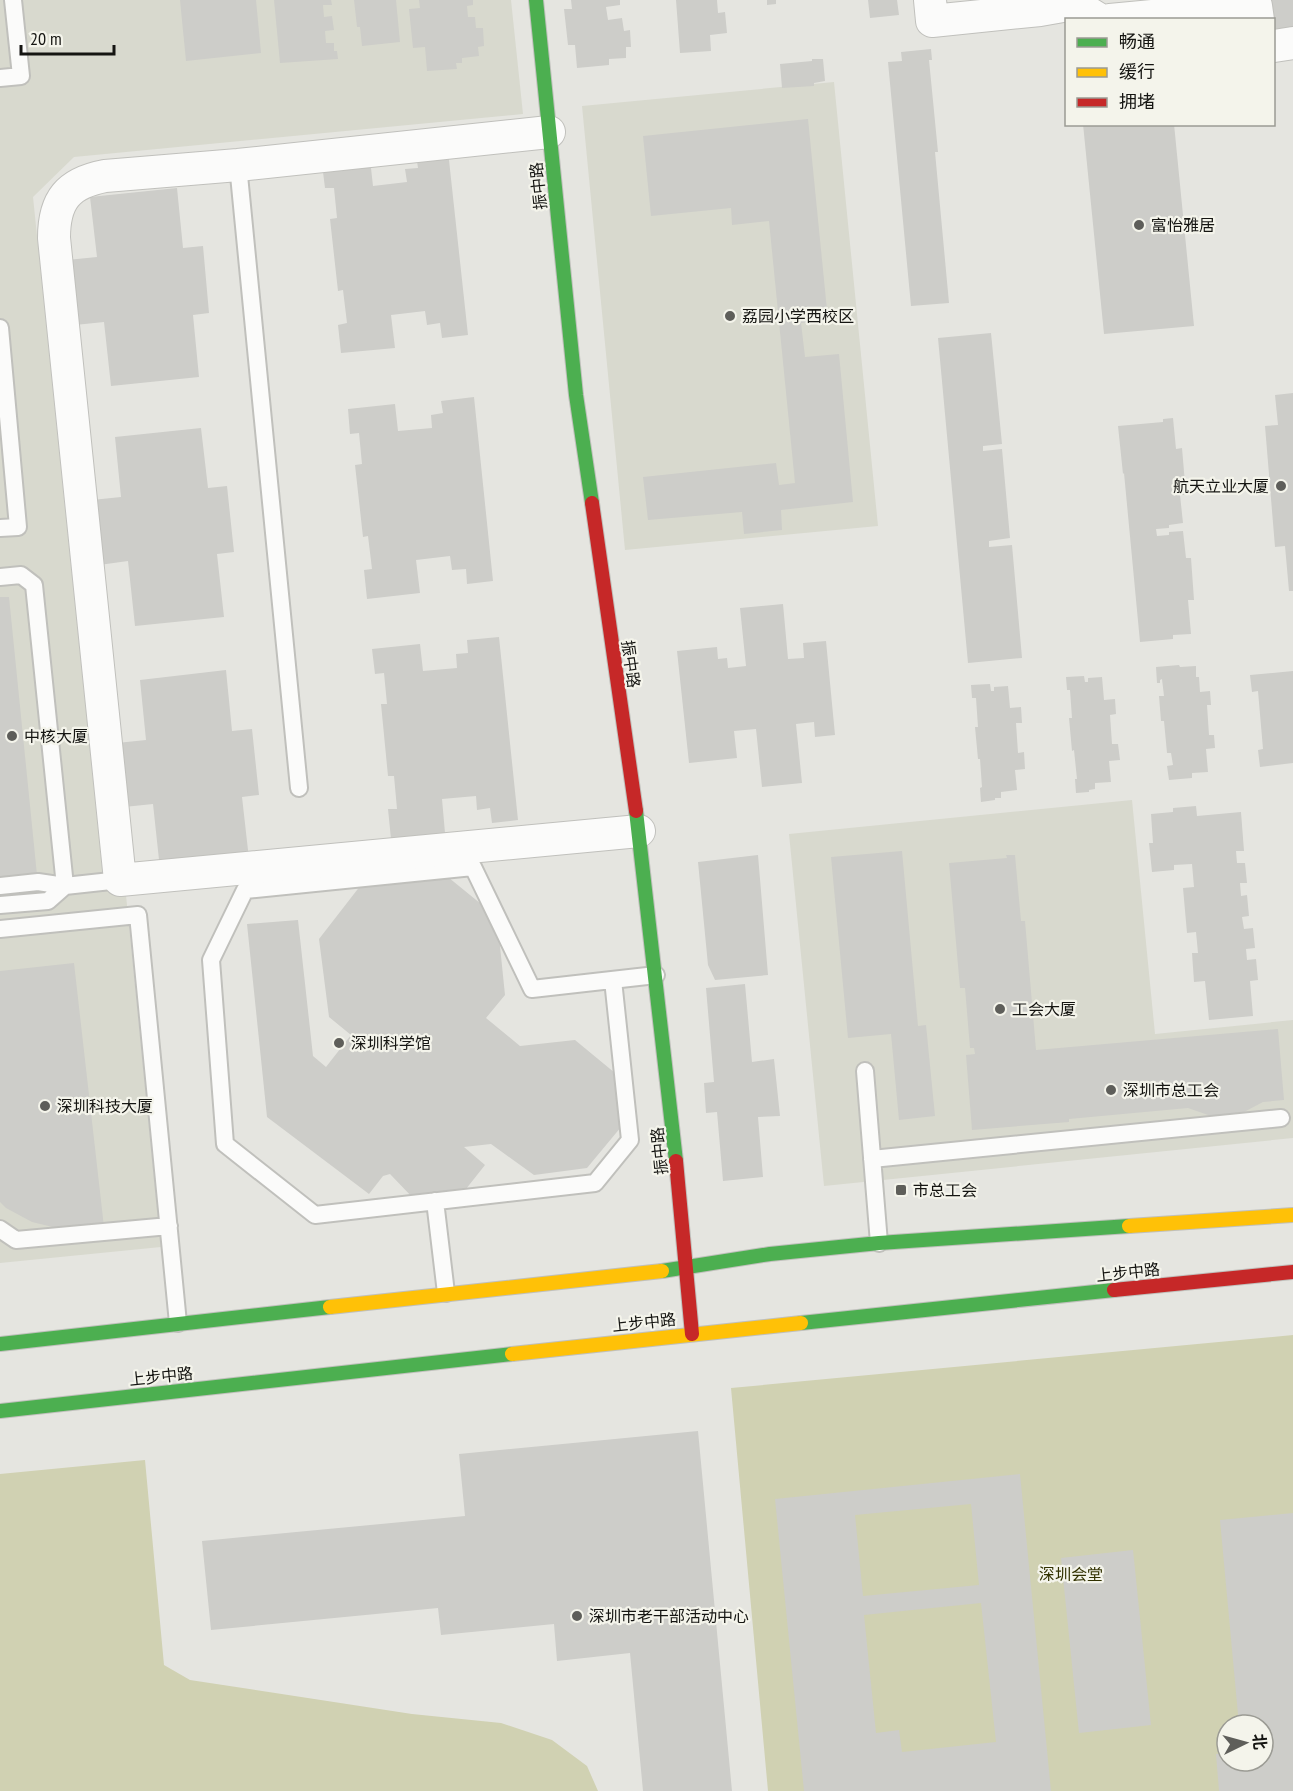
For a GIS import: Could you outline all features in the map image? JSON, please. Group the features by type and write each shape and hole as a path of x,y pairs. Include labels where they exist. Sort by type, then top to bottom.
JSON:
{"main road":[{"name":"振中路","path":"536,0 576,395 639,831 681,1202 692,1334"},
{"path":"0,1344 686,1268 770,1254 879,1243 1293,1215"},
{"name":"上步中路","path":"0,1411 692,1334 1293,1272"}],"street":[{"path":"930,0 932,21 1040,10 1074,4 1097,18"},
{"path":"1131,18 1256,6 1258,18"},
{"path":"1275,46 1293,43"},
{"path":"549,132 238,165 105,176 84,181 66,194 56,212 54,238 120,880 639,831"}],"lane":[{"path":"0,78 21,76 13,0"},
{"path":"238,165 299,788"},
{"path":"0,328 18,526 0,528"},
{"path":"0,577 21,575 34,585 65,886"},
{"path":"614,980 630,1140 595,1182 315,1215 225,1144 211,960 245,890 473,867 532,989 656,975"},
{"path":"0,886 38,882 65,886 120,880"},
{"path":"0,905 48,901 65,886"},
{"path":"0,929 138,915 178,1323"},
{"path":"864,1071 879,1243"},
{"path":"872,1159 1281,1118"},
{"path":"435,1201 446,1293"},
{"path":"0,1229 16,1240 169,1226"}],"shaded area":[{"path":"0,0 511,0 523,114 74,157 33,197 103,877 124,875 161,1247 0,1263"},
{"name":"荔园小学西校区","path":"834,82 878,526 625,550 582,106"},
{"name":"工会大厦","path":"1132,800 1155,1034 1293,1020 1293,1138 824,1186 789,834"}],"green space":[{"name":"深圳会堂","path":"1293,1335 1293,1791 768,1791 731,1388"},
{"path":"145,1460 164,1665 190,1680 412,1714 501,1723 552,1740 587,1766 598,1791 0,1791 0,1474"}],"building":[{"path":"180,0 256,0 261,53 186,61"},
{"path":"274,0 331,0 332,5 323,5 324,17 332,16 334,30 325,31 326,43 334,43 334,51 337,51 338,59 280,63"},
{"path":"354,0 396,0 400,42 362,46"},
{"path":"419,0 473,0 473,5 467,6 468,17 475,17 476,28 483,28 484,46 478,47 479,56 462,58 462,63 456,63 457,69 427,71 425,47 413,48 409,9 420,8"},
{"path":"571,0 620,0 620,5 606,7 608,20 622,18 624,31 630,30 631,47 626,47 626,58 609,59 609,65 577,68 575,45 568,45 564,9 572,9"},
{"path":"676,0 717,0 718,13 725,12 727,33 710,35 711,51 680,53"},
{"path":"767,0 776,0 776,4 767,5"},
{"path":"868,0 897,0 899,15 870,18"},
{"path":"1267,0 1293,0 1293,27 1275,29 1275,18 1269,18"},
{"path":"931,49 932,60 929,60 938,152 935,152 949,303 911,306 888,62 902,61 901,52"},
{"path":"812,59 823,59 825,81 814,83 814,86 782,88 780,64 812,61"},
{"path":"808,119 828,320 801,323 805,357 839,354 853,502 781,510 782,530 744,534 742,512 648,520 643,477 776,463 779,485 795,483 769,221 732,225 731,208 651,216 643,136"},
{"name":"富怡雅居","path":"1083,126 1174,126 1194,326 1104,334"},
{"path":"448,151 468,335 442,338 440,323 427,325 425,311 391,315 395,348 341,353 338,325 347,323 343,290 338,291 330,219 337,218 334,188 325,188 322,164 370,159 373,186 407,182 405,169 418,168 416,155"},
{"path":"177,188 183,248 203,246 209,313 193,315 199,377 111,386 104,322 75,325 67,260 97,257 90,197"},
{"path":"991,333 1002,444 983,446 983,451 1002,449 1010,538 989,541 989,547 1012,545 1022,658 968,663 938,338"},
{"name":"航天立业大厦","path":"1293,393 1293,591 1289,591 1285,546 1275,547 1265,426 1278,425 1275,395"},
{"path":"474,397 493,581 467,584 466,569 452,570 450,556 416,560 420,593 367,599 364,570 372,569 368,536 363,537 355,465 362,464 359,433 350,434 348,409 395,404 398,431 432,428 431,415 443,413 441,401"},
{"path":"1173,418 1176,449 1182,448 1186,495 1180,495 1183,523 1169,525 1169,528 1156,529 1157,536 1183,531 1186,558 1191,558 1194,600 1188,600 1191,634 1173,635 1173,639 1140,642 1118,426 1163,422 1163,419"},
{"path":"201,428 208,488 227,486 234,552 217,554 224,617 135,626 128,561 99,565 92,500 121,497 115,437"},
{"name":"中核大厦","path":"0,597 9,597 37,875 0,879"},
{"path":"783,604 788,659 804,658 803,643 826,641 835,735 815,737 814,722 796,724 802,783 762,787 756,729 734,731 737,758 689,763 677,651 717,647 718,659 727,658 728,668 746,666 740,608"},
{"path":"499,637 518,820 492,823 490,808 477,810 476,796 442,799 445,833 391,839 388,809 397,809 394,776 388,776 381,704 387,704 384,673 375,674 372,649 420,644 423,671 457,668 456,654 468,653 467,640"},
{"path":"1179,665 1180,667 1196,666 1200,692 1210,691 1211,705 1207,705 1209,735 1214,735 1215,748 1206,749 1208,772 1192,773 1192,778 1169,780 1167,766 1173,765 1171,753 1167,753 1164,721 1161,721 1159,696 1164,696 1162,679 1160,683 1157,683 1156,667"},
{"path":"226,670 232,731 252,729 259,795 242,797 249,859 160,869 153,804 124,807 117,743 146,740 140,680"},
{"path":"1293,671 1293,763 1260,767 1258,750 1263,749 1258,691 1252,692 1250,675"},
{"path":"1084,676 1085,682 1088,682 1088,678 1102,677 1104,700 1115,699 1116,714 1110,715 1112,744 1118,744 1120,760 1109,761 1111,782 1095,783 1095,789 1076,793 1075,779 1077,779 1069,718 1072,718 1070,690 1067,690 1066,677"},
{"path":"990,684 991,691 994,691 994,687 1008,686 1010,708 1021,707 1022,723 1016,723 1018,753 1024,752 1025,769 1015,770 1017,790 1001,792 1001,798 981,802 980,759 978,759 975,727 978,727 976,698 972,698 971,685"},
{"path":"1196,806 1197,816 1241,812 1244,851 1236,851 1237,863 1245,863 1247,883 1240,883 1241,896 1247,895 1249,916 1242,917 1244,929 1253,928 1255,948 1246,949 1247,960 1256,959 1258,980 1250,981 1253,1016 1209,1020 1205,981 1194,982 1192,953 1198,953 1196,932 1187,933 1183,888 1194,887 1192,864 1174,865 1174,870 1152,872 1149,843 1153,843 1151,814 1173,812 1173,808"},
{"path":"902,851 918,1026 926,1025 935,1116 899,1120 891,1034 848,1038 831,857"},
{"path":"758,855 768,975 715,980 708,965 698,862"},
{"name":"工会大厦","path":"1006,855 1015,855 1021,921 1025,921 1036,1050 1278,1029 1284,1100 1263,1102 1244,1112 1211,1116 1188,1108 1069,1119 1069,1122 972,1130 966,1055 975,1054 974,1048 970,1048 965,988 960,988 949,863 1007,858"},
{"path":"443,873 497,917 505,995 486,1018 520,1046 575,1040 615,1073 621,1127 587,1168 534,1175 491,1144 464,1147 485,1165 462,1194 414,1199 390,1174 383,1176 369,1194 267,1117 247,924 298,920 313,1056 326,1067 351,1035 329,1017 319,939 364,881"},
{"name":"深圳科技大厦","path":"74,963 104,1227 65,1230 32,1222 6,1208 0,1202 0,971"},
{"path":"745,984 752,1062 774,1059 780,1116 758,1117 763,1177 723,1181 717,1112 706,1113 704,1083 714,1082 706,988"},
{"name":"深圳市老干部活动中心","path":"698,1431 732,1791 643,1791 630,1653 557,1661 554,1624 441,1635 438,1608 211,1630 202,1541 465,1516 459,1454"},
{"path":"1020,1474 1051,1791 804,1791 775,1499","holes":["971,1504 979,1585 863,1596 855,1515","981,1603 996,1742 902,1752 899,1730 876,1733 864,1615"]},
{"path":"1293,1513 1293,1791 1219,1791 1218,1773 1275,1773 1275,1713 1238,1713 1220,1520"},
{"path":"1133,1550 1151,1725 1079,1733 1061,1558"}],"traffic: fast":[{"path":"536,0 576,395 592,503"},
{"path":"636,811 676,1161"},
{"path":"662,1271 770,1254 879,1243 1129,1226"},
{"path":"801,1323 1114,1290"},
{"path":"0,1344 330,1307"},
{"path":"0,1411 512,1354"}],"traffic: slow":[{"path":"1129,1226 1293,1215"},
{"path":"330,1307 662,1271"},
{"path":"512,1354 801,1323"}],"traffic: jam":[{"path":"592,503 636,811"},
{"path":"676,1161 692,1334"},
{"path":"1114,1290 1293,1272"}],"place":[{"name":"富怡雅居","path":"1139,225"},
{"name":"荔园小学西校区","path":"730,316"},
{"name":"航天立业大厦","path":"1281,486"},
{"name":"中核大厦","path":"12,736"},
{"name":"工会大厦","path":"1000,1009"},
{"name":"深圳科学馆","path":"339,1043"},
{"name":"深圳市总工会","path":"1111,1090"},
{"name":"深圳科技大厦","path":"45,1106"},
{"name":"市总工会","path":"901,1190"},
{"name":"深圳市老干部活动中心","path":"577,1616"}]}
